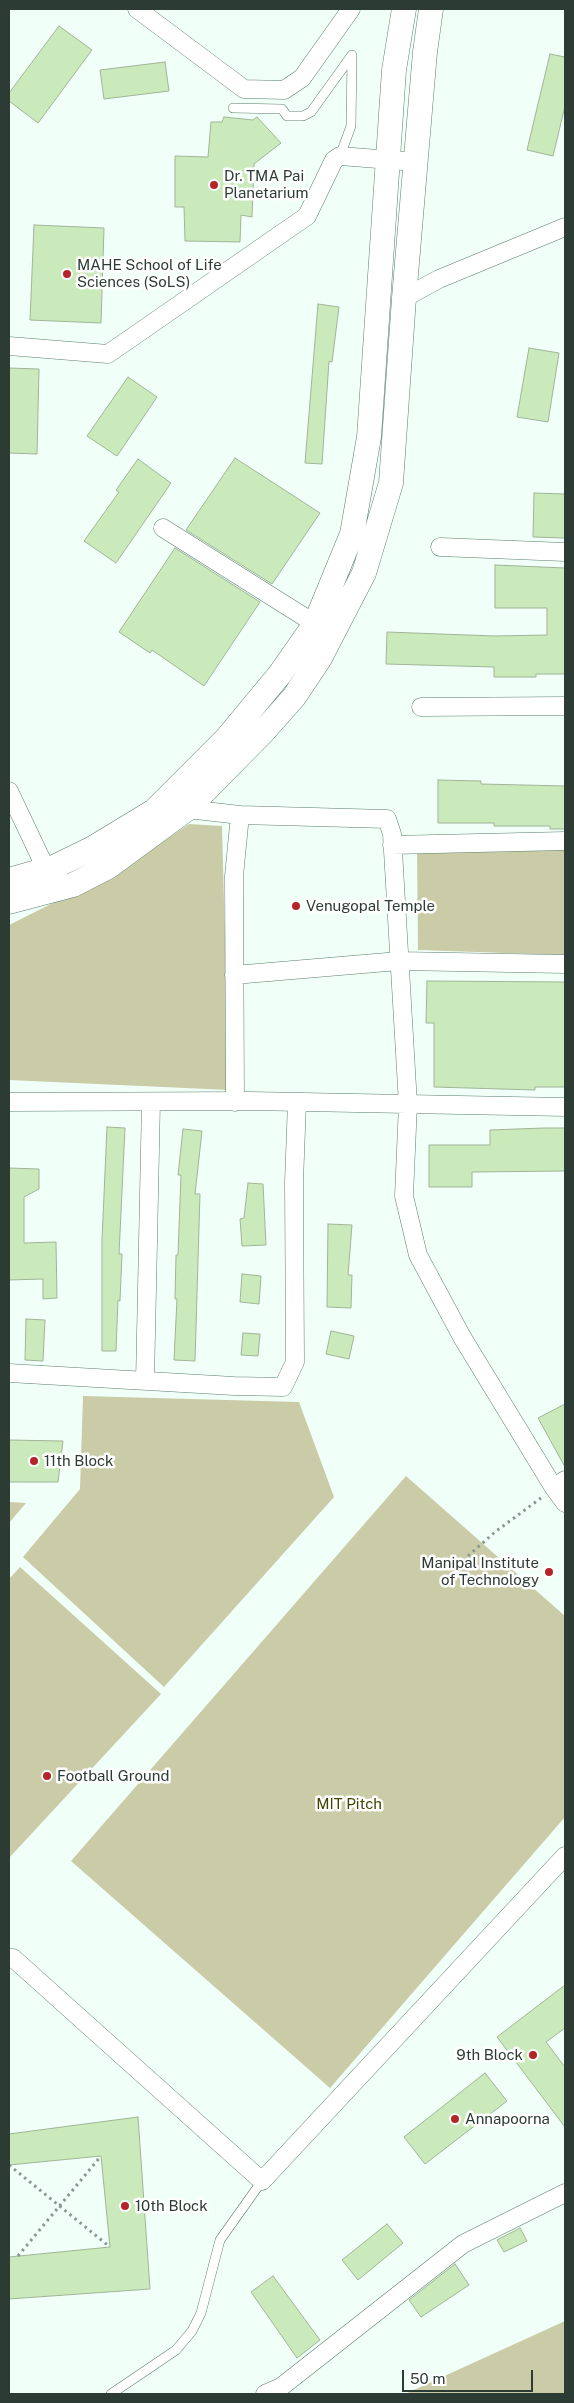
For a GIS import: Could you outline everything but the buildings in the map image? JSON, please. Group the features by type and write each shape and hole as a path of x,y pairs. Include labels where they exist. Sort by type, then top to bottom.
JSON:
{"main road":[{"path":"9,902 73,885 108,867 187,809 263,732 294,697 320,658 323,629 352,534 369,437 394,70 404,9"},
{"path":"9,880 46,869 93,848 154,811 226,738 280,674 323,629 364,573 391,483 404,298 425,52 431,9"}],"street":[{"path":"137,9 244,89 284,90 302,78 351,9"},
{"path":"9,346 108,354 307,216 334,160 340,156 416,162"},
{"path":"404,298 439,279 565,227"},
{"path":"163,528 323,629"},
{"path":"440,547 565,552"},
{"path":"421,707 565,706"},
{"path":"9,791 46,869"},
{"path":"187,809 240,815 387,819 392,834 408,1104 404,1196 418,1255 462,1337 560,1484 565,1504"},
{"path":"236,1102 234,876 240,815"},
{"path":"392,845 565,841"},
{"path":"234,975 399,961 565,964"},
{"path":"9,1102 297,1102 565,1107"},
{"path":"145,1381 151,1102"},
{"path":"9,1373 283,1387 295,1362 294,1182 297,1102"},
{"path":"9,1958 14,1958 262,2181 565,1856"},
{"path":"265,2394 281,2387 464,2244 565,2193"}],"lane":[{"path":"232,108 282,109 288,116 303,116 311,112 352,55 351,126 340,156"},
{"path":"111,2394 176,2350 192,2331 201,2313 220,2240 262,2181"}],"path":[{"path":"468,1556 495,1532 560,1484"},
{"path":"18,2256 102,2156"},
{"path":"9,2165 110,2247"}],"green space":[{"path":"189,824 222,826 229,1090 9,1080 9,925 125,867"},
{"path":"565,849 565,955 418,950 417,851"},
{"path":"83,1396 299,1402 334,1497 164,1687 23,1557 80,1489"},
{"name":"MIT Pitch","path":"406,1476 565,1616 565,1817 330,2088 71,1861"},
{"path":"9,1502 26,1503 9,1523"},
{"name":"Football Ground","path":"20,1567 161,1694 9,1858 9,1579"},
{"path":"565,2321 565,2394 405,2394"}],"place":[{"name":"Dr. TMA Pai Planetarium","path":"214,185"},
{"name":"MAHE School of Life Sciences (SoLS)","path":"67,274"},
{"name":"Venugopal Temple","path":"296,906"},
{"name":"11th Block","path":"34,1461"},
{"name":"Manipal Institute of Technology","path":"549,1572"},
{"name":"Football Ground","path":"47,1776"},
{"name":"9th Block","path":"533,2055"},
{"name":"Annapoorna","path":"455,2119"},
{"name":"10th Block","path":"125,2206"}]}
